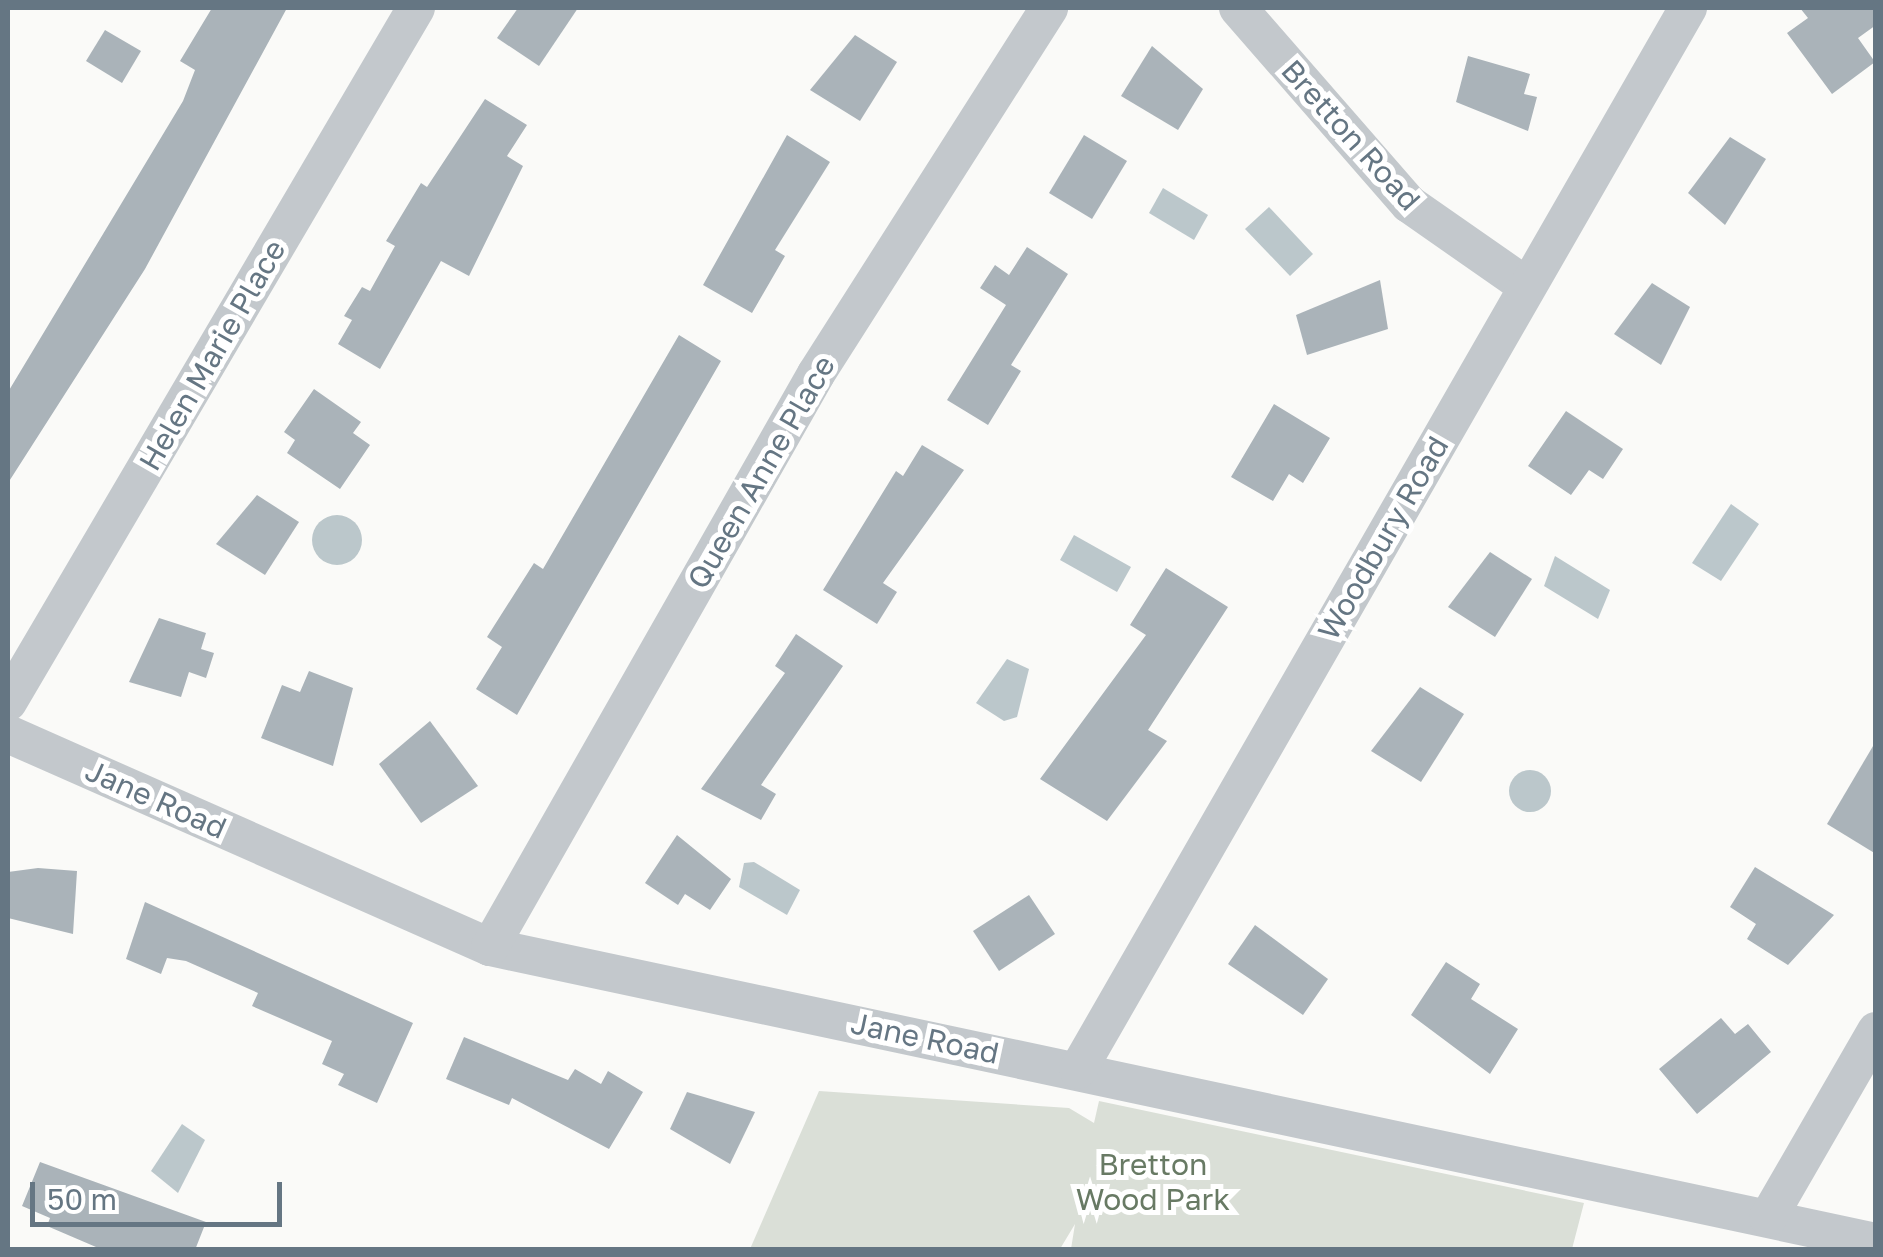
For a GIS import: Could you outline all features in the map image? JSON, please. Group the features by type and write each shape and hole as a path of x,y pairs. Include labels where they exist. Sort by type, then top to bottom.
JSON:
{"street":[{"name":"Helen Marie Place","path":"8,702 416,8"},
{"name":"Queen Anne Place","path":"490,947 816,374 1048,8"},
{"name":"Bretton Road","path":"1238,8 1409,204 1525,285"},
{"name":"Woodbury Road","path":"1078,1070 1525,285 1688,8"},
{"name":"Jane Road","path":"8,734 490,947 1876,1242"},
{"path":"1768,1218 1876,1031"}],"green space":[{"name":"Bretton Wood Park","path":"819,1091 1069,1108 1094,1123 1099,1101 1584,1203 1572,1249 1071,1249 1075,1224 1060,1249 750,1249"}],"shaded area":[{"path":"1163,188 1208,215 1194,240 1149,213"},
{"path":"1269,207 1313,254 1290,276 1245,229"},
{"path":"1731,504 1759,524 1721,581 1692,563"},
{"path":"337,515 354,523 362,540 354,557 337,565 320,557 312,540 320,523"},
{"path":"1074,535 1131,567 1117,592 1060,560"},
{"path":"1555,556 1610,590 1598,619 1544,586"},
{"path":"1007,659 1029,669 1017,717 1004,721 976,703"},
{"path":"1530,770 1545,776 1551,791 1545,806 1530,812 1515,806 1509,791 1515,776"},
{"path":"754,862 800,890 787,915 739,887 744,863"},
{"path":"182,1124 205,1140 178,1193 151,1171"}],"building":[{"path":"212,8 287,8 145,269 8,483 8,392 183,101 195,70 180,61"},
{"path":"518,8 578,8 539,66 497,38"},
{"path":"1800,8 1876,8 1876,25 1858,38 1875,62 1832,94 1787,33 1808,18"},
{"path":"105,30 141,51 122,83 86,61"},
{"path":"855,35 897,62 860,121 810,90"},
{"path":"1152,46 1203,89 1178,130 1121,96"},
{"path":"1468,56 1530,74 1524,94 1537,97 1528,131 1456,102"},
{"path":"485,99 527,125 507,156 523,166 469,276 441,261 380,369 338,344 352,320 344,316 362,287 370,291 395,246 386,241 421,183 427,187"},
{"path":"787,135 830,162 775,250 785,256 752,313 703,285"},
{"path":"1084,135 1127,161 1092,219 1049,193"},
{"path":"1730,137 1766,159 1725,225 1688,193"},
{"path":"1027,247 1068,274 1011,365 1021,371 988,425 947,400 1006,305 980,288 995,265 1009,275"},
{"path":"1380,280 1388,329 1307,355 1296,315"},
{"path":"1652,283 1690,307 1661,365 1614,334"},
{"path":"679,335 721,361 517,715 476,689 502,647 487,637 534,563 543,569"},
{"path":"314,389 361,422 353,433 370,445 340,489 287,453 295,440 284,432"},
{"path":"1274,404 1330,438 1303,483 1289,474 1273,501 1231,477"},
{"path":"1566,411 1623,449 1603,479 1589,470 1571,495 1528,466"},
{"path":"922,445 964,470 883,583 897,592 877,624 823,590 896,471 903,476"},
{"path":"257,495 299,522 265,575 216,544"},
{"path":"1490,552 1532,579 1495,637 1448,607"},
{"path":"1166,568 1228,607 1148,730 1167,741 1107,821 1040,779 1146,635 1130,625"},
{"path":"159,618 206,633 201,649 214,653 206,678 189,672 181,697 129,682"},
{"path":"796,634 843,666 761,785 776,794 761,820 701,789 785,673 775,666"},
{"path":"309,671 353,688 333,766 261,738 282,685 300,692"},
{"path":"1420,687 1464,714 1421,782 1371,751"},
{"path":"430,721 478,786 421,823 379,764"},
{"path":"1876,741 1876,854 1827,824"},
{"path":"677,835 731,879 710,910 685,894 678,905 645,883"},
{"path":"1755,867 1834,915 1788,965 1747,939 1756,924 1730,907"},
{"path":"38,868 77,871 73,934 8,918 8,872"},
{"path":"1029,895 1055,934 999,971 973,931"},
{"path":"145,902 413,1023 377,1103 338,1085 344,1074 322,1064 332,1041 252,1006 258,993 186,961 167,958 161,974 126,959"},
{"path":"1255,925 1328,979 1303,1015 1228,964"},
{"path":"1446,962 1480,984 1471,999 1518,1029 1490,1074 1411,1015"},
{"path":"1721,1018 1735,1034 1748,1024 1771,1052 1697,1114 1659,1069"},
{"path":"464,1037 568,1080 575,1069 601,1084 608,1071 643,1092 609,1149 512,1098 509,1105 446,1079"},
{"path":"687,1092 755,1112 730,1164 670,1129"},
{"path":"40,1162 206,1222 195,1250 103,1250 47,1226 50,1218 22,1206"}]}
